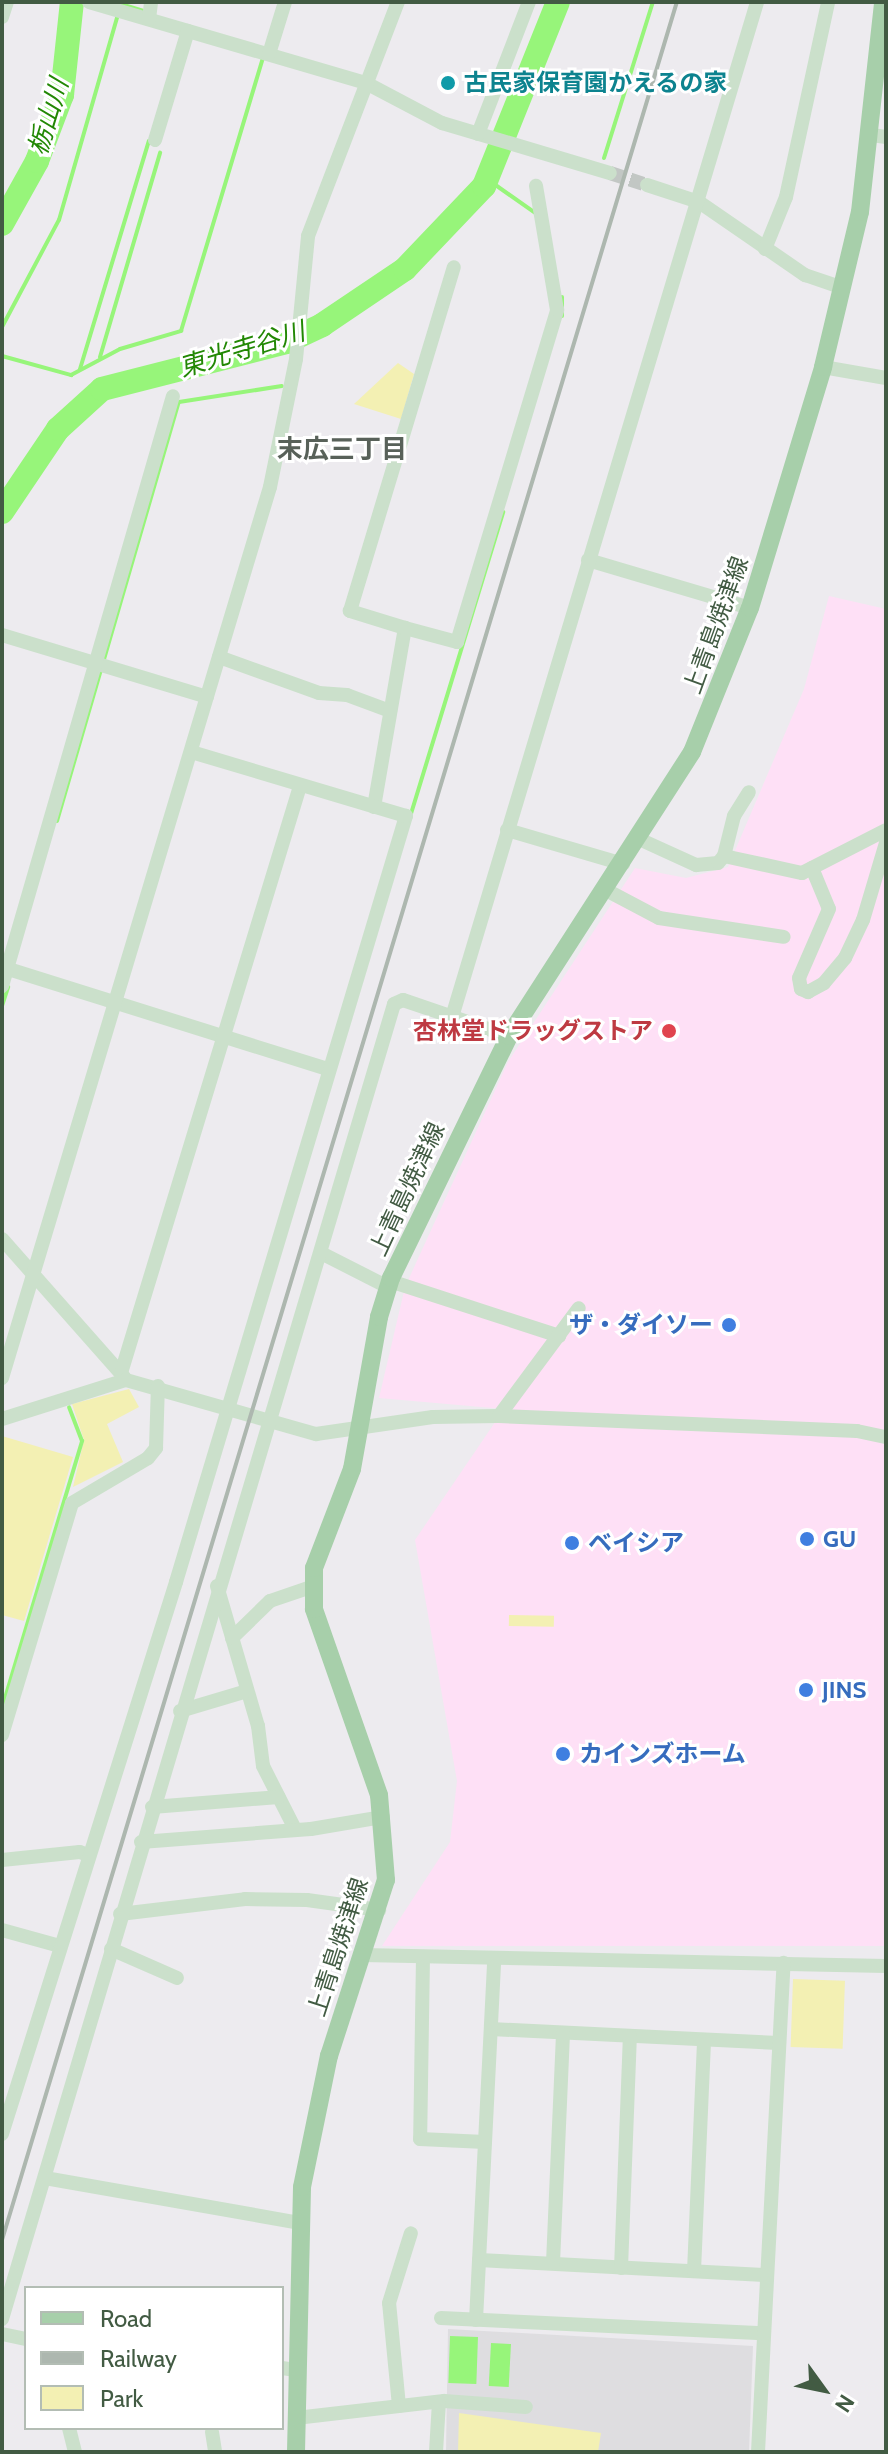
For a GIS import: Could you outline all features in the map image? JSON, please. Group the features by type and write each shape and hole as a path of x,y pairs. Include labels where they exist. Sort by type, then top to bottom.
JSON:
{"main road":[{"name":"上青島焼津線","path":"296,2452 296,2418 289,2369 299,2223 329,2056 379,1910 386,1880 383,1817 372,1767 314,1609 311,1587 314,1568 343,1501 389,1284 509,1036 623,864 692,752 750,608 823,367 879,136 883,2"}],"street":[{"path":"2,17 7,2"},
{"path":"89,2 366,83 442,123 610,173"},
{"path":"149,19 151,2"},
{"path":"269,54 285,2"},
{"path":"2,1378 270,487 296,359 298,307 308,236 398,2"},
{"path":"481,135 529,2"},
{"path":"452,1017 757,2"},
{"path":"765,249 786,197 828,2"},
{"path":"155,140 188,31"},
{"path":"647,185 699,202 805,275 843,288"},
{"path":"454,267 350,611 457,642 557,310 536,186"},
{"path":"823,367 886,378"},
{"path":"2,986 10,970 173,396"},
{"path":"588,560 750,608"},
{"path":"374,807 405,628"},
{"path":"2,635 207,697"},
{"path":"219,657 319,693 347,695 390,711"},
{"path":"2,2134 406,816 191,752"},
{"path":"124,1376 300,786"},
{"path":"639,839 696,865 718,863 724,856 734,816 749,792"},
{"path":"507,830 623,864"},
{"path":"724,856 802,873 886,830"},
{"path":"812,868 829,909 799,978 801,989 808,992 824,983 845,958 863,920 886,843"},
{"path":"606,890 659,918 784,937"},
{"path":"10,970 328,1069"},
{"path":"2,2319 217,1586 271,1425 394,1004 403,1000 509,1036"},
{"path":"2,1239 124,1376 271,1425 316,1434 361,1425 499,1416 857,1431 886,1437"},
{"path":"321,1253 389,1284 559,1336"},
{"path":"499,1416 579,1308"},
{"path":"2,1419 124,1376"},
{"path":"2,1735 72,1503 148,1458 156,1448 158,1386"},
{"path":"217,1586 247,1691 263,1766 294,1827"},
{"path":"232,1638 270,1601 311,1587"},
{"path":"180,1711 247,1691"},
{"path":"152,1807 279,1797"},
{"path":"141,1842 294,1827 311,1829 383,1817"},
{"path":"2,1860 88,1855"},
{"path":"120,1914 245,1899 307,1900 379,1910"},
{"path":"2,1930 60,1946"},
{"path":"111,1949 177,1978"},
{"path":"362,1955 886,1966"},
{"path":"423,1957 420,2139 485,2142"},
{"path":"476,2320 494,1959"},
{"path":"758,2452 784,1963"},
{"path":"491,2029 779,2043"},
{"path":"553,2263 563,2033"},
{"path":"621,2268 630,2036"},
{"path":"694,2271 704,2040"},
{"path":"45,2178 299,2223"},
{"path":"399,2406 389,2303 411,2233"},
{"path":"479,2260 766,2275"},
{"path":"441,2318 763,2333"},
{"path":"2,2334 24,2339"},
{"path":"436,2452 439,2402"},
{"path":"296,2418 439,2402 526,2407"},
{"path":"70,2430 75,2452"},
{"path":"212,2432 215,2452"}],"shaded area":[{"path":"829,596 886,609 886,1946 382,1946 450,1842 457,1781 415,1540 504,1409 379,1398 405,1287 508,1062 635,868 686,878 728,867 804,689"},
{"path":"448,2329 753,2346 749,2452 446,2452"},
{"path":"450,2336 478,2337 476,2384 448,2383"},
{"path":"491,2343 511,2344 509,2387 489,2386"}],"green space":[{"path":"398,363 414,374 401,419 354,404"},
{"path":"129,1389 139,1407 107,1424 123,1462 73,1487 84,1440 72,1404"},
{"path":"2,1436 73,1457 24,1621 2,1615"},
{"path":"509,1615 554,1616 554,1627 509,1626"},
{"path":"793,1979 845,1981 843,2049 791,2047"},
{"path":"459,2413 601,2433 598,2452 458,2452"}],"waterway":[{"name":"栃山川","path":"2,224 37,161 62,95 72,2"},
{"path":"114,2 143,11"},
{"name":"東光寺谷川","path":"2,512 58,429 102,389 286,342 322,325 405,269 484,186 558,2"},
{"path":"604,158 653,2"},
{"path":"2,327 59,220 121,4"},
{"path":"2,356 71,375 120,349 181,331 263,58"},
{"path":"80,369 149,141"},
{"path":"100,357 160,153"},
{"path":"487,179 538,215"},
{"path":"562,297 562,316"},
{"path":"57,821 179,402 282,386"},
{"path":"410,817 503,512"},
{"path":"2,1006 8,987"},
{"path":"2,1708 82,1441 69,1407"}],"tunnel":[{"path":"610,173 647,185"}],"railway":[{"path":"2,2240 677,2"}],"place":[{"name":"古民家保育園かえるの家","path":"448,83"},
{"name":"杏林堂ドラッグストア","path":"669,1031"},
{"name":"ザ・ダイソー","path":"729,1325"},
{"name":"GU","path":"807,1539"},
{"name":"ベイシア","path":"572,1543"},
{"name":"JINS","path":"806,1690"},
{"name":"カインズホーム","path":"563,1754"}],"district":[{"name":"末広三丁目","path":"342,450"}]}
